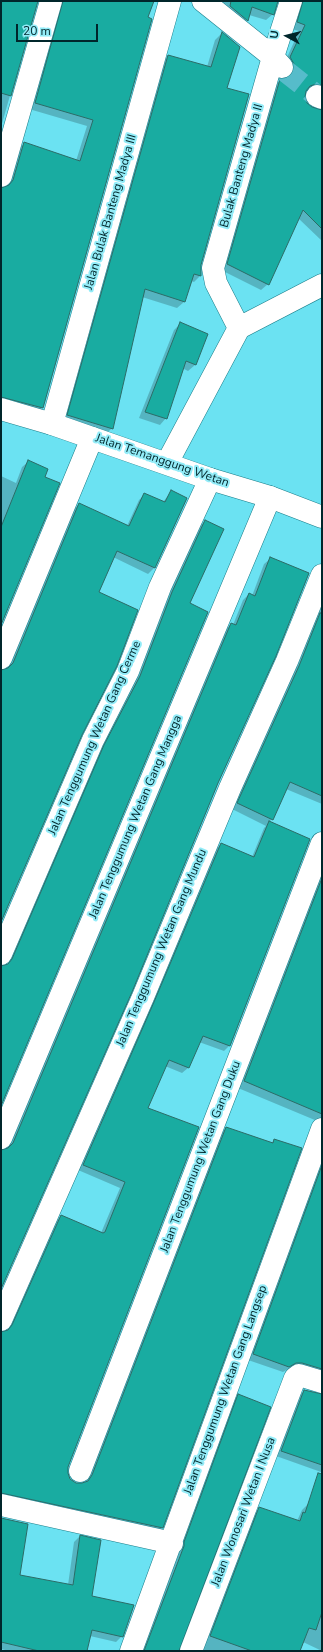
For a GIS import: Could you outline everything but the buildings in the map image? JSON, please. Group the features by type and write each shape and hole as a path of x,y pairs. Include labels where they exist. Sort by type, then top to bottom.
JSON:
{"street":[{"path":"1,176 51,1"},
{"name":"Jalan Bulak Banteng Madya III","path":"52,424 170,1"},
{"path":"204,1 279,64"},
{"name":"Bulak Banteng Madya II","path":"239,328 216,283 214,268 279,64 291,1"},
{"path":"167,463 239,328 322,285"},
{"name":"Jalan Temanggung Wetan","path":"1,409 52,424 88,447 167,463 206,486 322,517"},
{"path":"1,658 88,447"},
{"name":"Jalan Tenggumung Wetan Gang Cerme","path":"1,954 93,740 128,671 160,587 206,486"},
{"name":"Jalan Tenggumung Wetan Gang Mangga","path":"1,1138 268,502"},
{"name":"Jalan Tenggumung Wetan Gang Mundu","path":"1,1320 143,997 230,788 287,661 322,575"},
{"name":"Jalan Tenggumung Wetan Gang Duku","path":"80,1471 322,843"},
{"name":"Jalan Tenggumung Wetan Gang Langsep","path":"131,1651 172,1543 201,1457 322,1129"},
{"name":"Jalan Wonosari Wetan I Nusa","path":"191,1651 295,1378 299,1375 322,1382"},
{"path":"1,1505 172,1543"}],"tunnel":[{"path":"284,70 317,96"}]}
